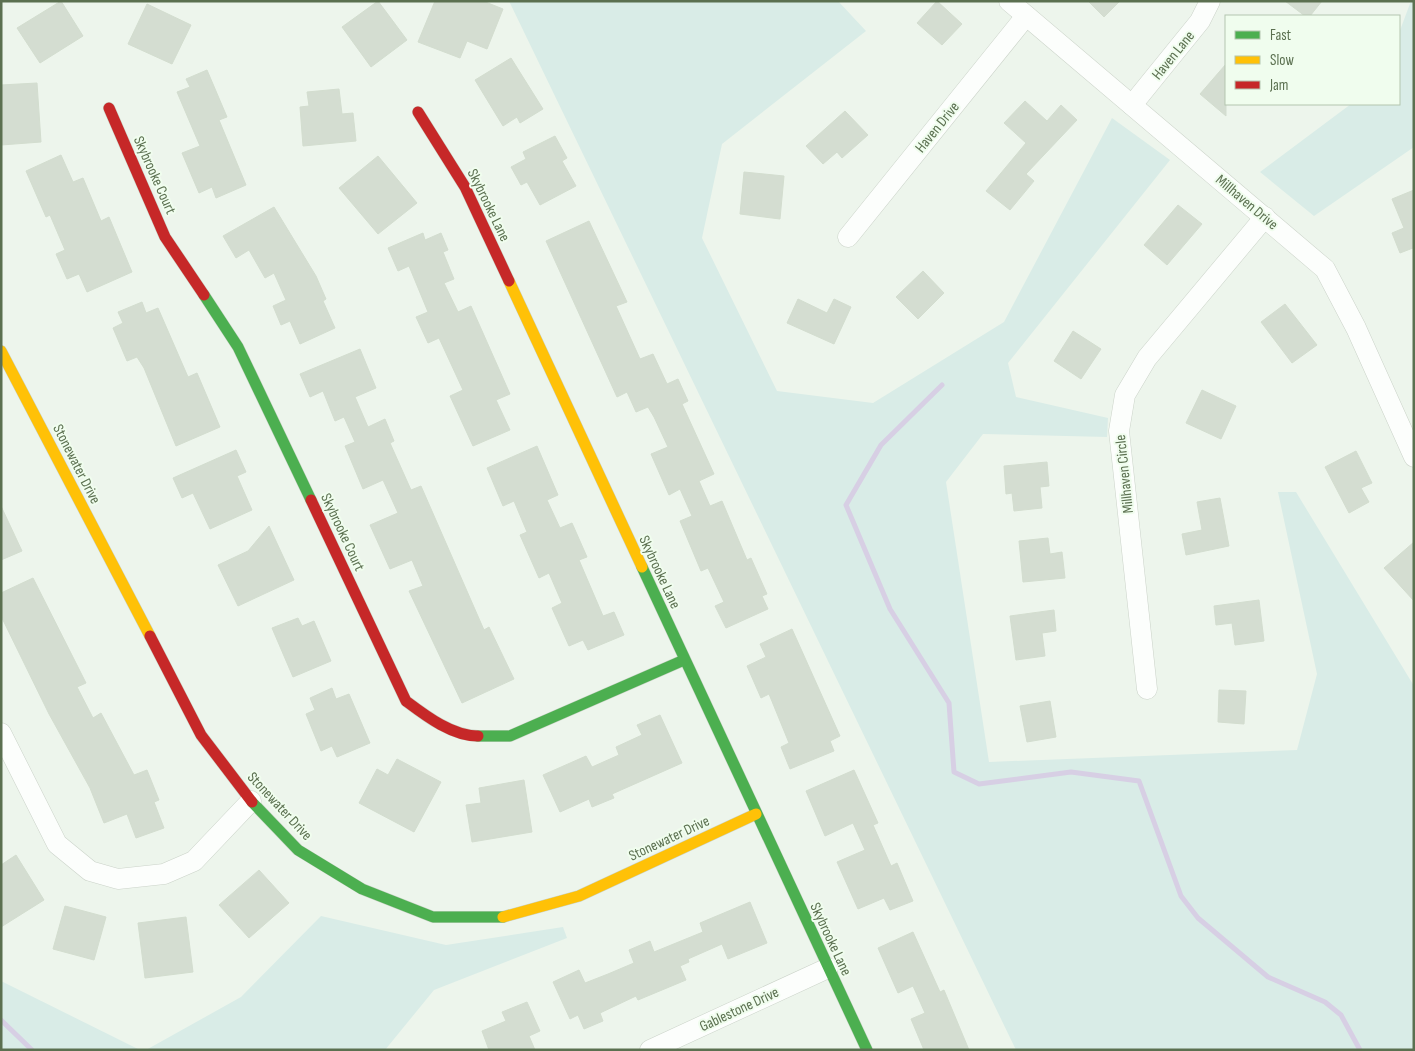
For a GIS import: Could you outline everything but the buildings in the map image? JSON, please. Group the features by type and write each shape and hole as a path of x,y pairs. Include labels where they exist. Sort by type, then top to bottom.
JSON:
{"street":[{"name":"Millhaven Drive","path":"1009,1 1325,269 1356,328 1414,457"},
{"name":"Haven Lane","path":"1132,106 1200,21 1210,1"},
{"name":"Haven Drive","path":"848,237 1026,16"},
{"name":"Skybrooke Court","path":"109,108 166,237 238,347 406,701 433,721 470,736 510,736 684,660"},
{"name":"Skybrooke Lane","path":"418,112 465,187 867,1050"},
{"name":"Millhaven Circle","path":"1148,689 1119,430 1125,395 1147,358 1265,217"},
{"name":"Stonewater Drive","path":"1,351 201,735 251,801 298,850 362,889 433,917 504,917 579,896 756,814"},
{"path":"1,733 58,844 90,871 118,879 164,874 194,862 251,801"},
{"name":"Gablestone Drive","path":"650,1050 828,968"}],"shaded area":[{"path":"509,1 838,1 866,31 722,144 702,238 777,391 873,403 1004,322 1112,118 1170,160 1008,363 1016,397 1108,418 1107,437 983,434 946,482 989,762 1297,750 1317,674 1278,492 1296,492 1414,686 1414,1050 1016,1050"},
{"path":"1411,1 1414,1 1414,147 1314,216 1260,172 1350,105 1400,105 1400,30"},
{"path":"321,916 446,945 563,927 567,938 434,990 385,1050 146,1050 241,997"},
{"path":"1,981 140,1050 1,1050"}],"waterway":[{"path":"942,385 881,445 846,505 890,609 949,703 954,772 979,784 1071,772 1139,781 1181,896 1198,918 1268,977 1325,1002 1341,1015 1360,1050"},
{"path":"1,1020 32,1050"}],"traffic: fast":[{"path":"204,295 238,347 311,500"},
{"path":"642,567 867,1050"},
{"path":"478,736 510,736 684,660"},
{"path":"252,802 298,850 362,889 433,917 503,917"}],"traffic: slow":[{"path":"509,281 642,567"},
{"path":"1,351 150,636"},
{"path":"503,917 579,896 756,814"}],"traffic: jam":[{"path":"109,108 165,237 204,295"},
{"path":"418,112 465,187 509,281"},
{"path":"311,500 406,701 449,729 459,733 478,736"},
{"path":"150,636 201,735 252,802"}]}
